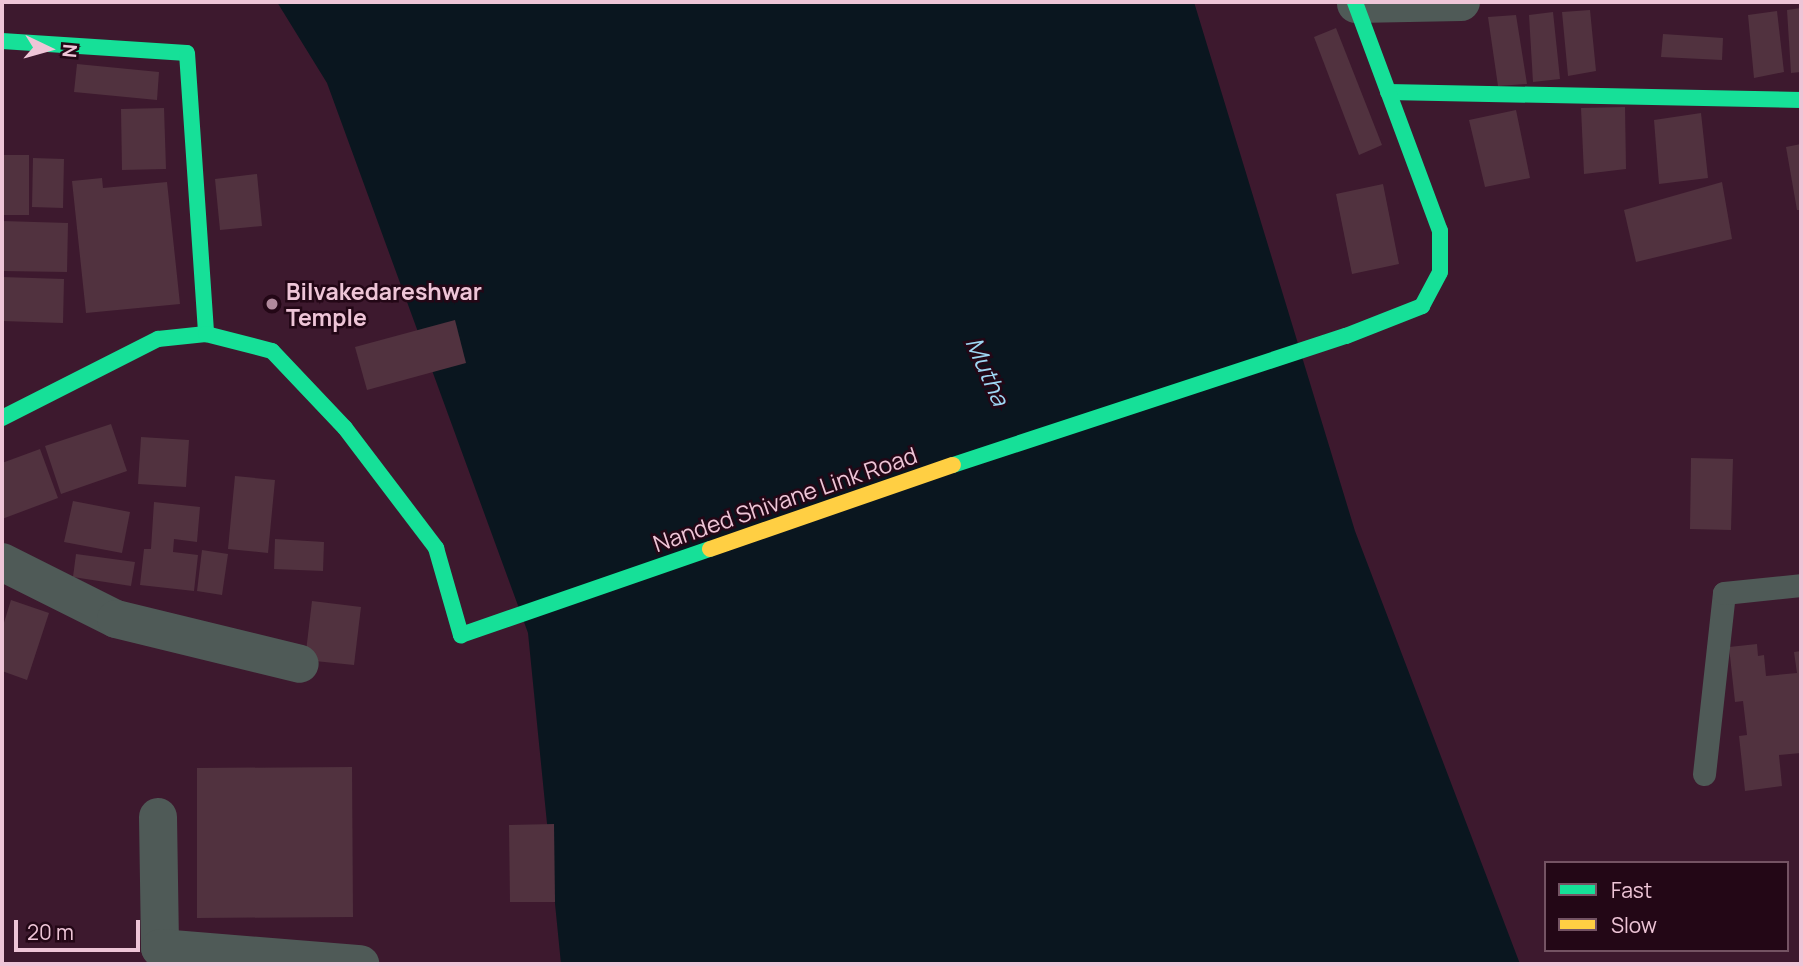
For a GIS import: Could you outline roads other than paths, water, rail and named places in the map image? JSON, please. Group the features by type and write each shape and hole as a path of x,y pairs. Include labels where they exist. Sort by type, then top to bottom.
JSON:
{"street":[{"path":"1356,3 1461,2"},
{"name":"Nanded Shivane Link Road","path":"2,418 158,339 206,334 272,352 345,428 436,548 461,635 1062,427 1346,336 1422,306 1440,272 1440,231 1356,3"},
{"path":"2,41 187,53 206,334"},
{"path":"1388,92 1801,100"},
{"path":"2,562 116,619 300,664"},
{"path":"158,817 160,948 360,964"}],"lane":[{"path":"1704,774 1724,593 1801,585"}],"water":[{"name":"Mutha","path":"277,2 1194,2 1355,531 1520,964 561,964 528,633 327,83"}],"place":[{"name":"Bilvakedareshwar Temple","path":"272,304"}]}
